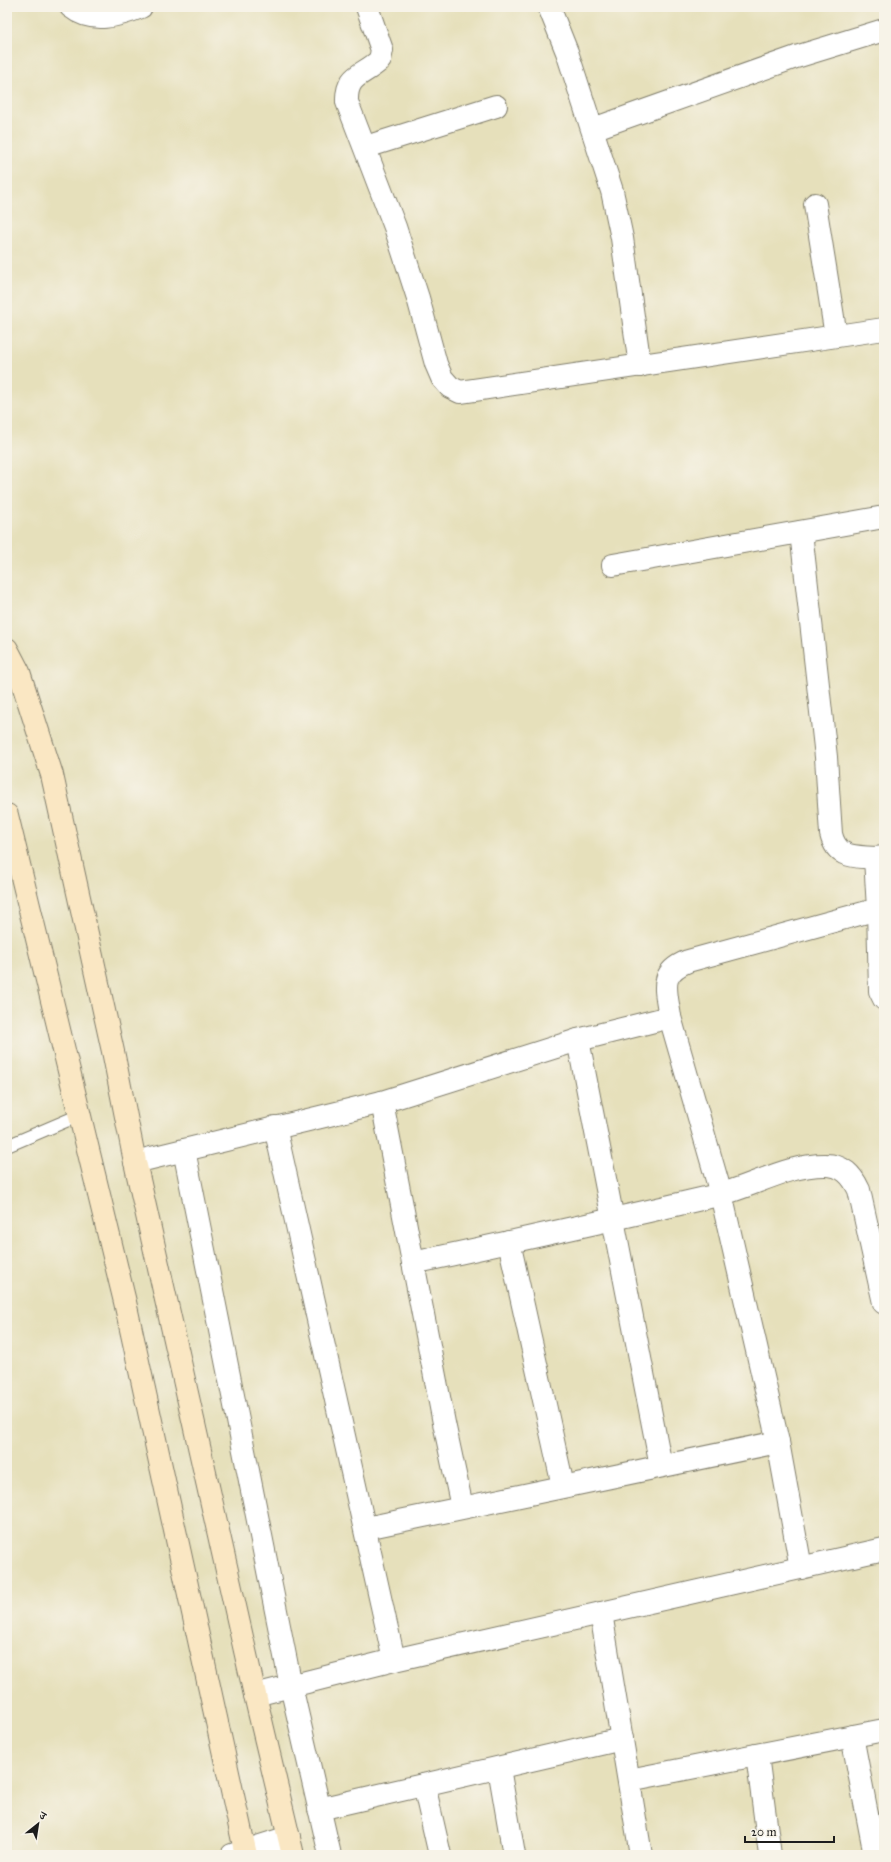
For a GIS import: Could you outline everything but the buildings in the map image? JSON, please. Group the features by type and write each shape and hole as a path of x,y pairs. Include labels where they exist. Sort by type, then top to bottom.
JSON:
{"street":[{"path":"71,7 83,15 99,17 125,13 141,7"},
{"path":"367,7 382,50 380,60 350,81 347,91 347,102 354,122 366,147 397,234 418,298 436,364 442,378 450,387 460,392 884,329"},
{"path":"549,7 567,52 612,191 622,238 640,366"},
{"path":"593,129 789,59 884,30"},
{"path":"366,147 496,106"},
{"path":"815,204 836,336"},
{"path":"613,565 884,517"},
{"path":"801,532 826,758 831,834 834,844 839,851 848,855 880,858 878,909 880,991 884,999"},
{"path":"7,648 19,672 52,775 114,1056 135,1162 255,1695 262,1849"},
{"path":"7,815 125,1302 262,1849"},
{"path":"802,1568 778,1442 721,1194 670,1017 665,982 668,974 676,966 688,961 878,909"},
{"path":"135,1162 382,1102 578,1040 670,1017"},
{"path":"578,1040 661,1466"},
{"path":"382,1102 444,1423 462,1507"},
{"path":"275,1127 366,1528 394,1660"},
{"path":"184,1150 291,1686 330,1855"},
{"path":"413,1263 612,1220 721,1194 788,1170 826,1165 842,1168 853,1177 859,1190 884,1303"},
{"path":"509,1242 563,1486"},
{"path":"366,1528 778,1442"},
{"path":"255,1695 394,1660 884,1549"},
{"path":"601,1613 641,1855"},
{"path":"629,1780 884,1730"},
{"path":"852,1736 875,1855"},
{"path":"319,1809 622,1740"},
{"path":"757,1755 770,1855"},
{"path":"499,1768 514,1855"},
{"path":"424,1785 440,1855"}],"lane":[{"path":"7,1146 80,1115"}]}
